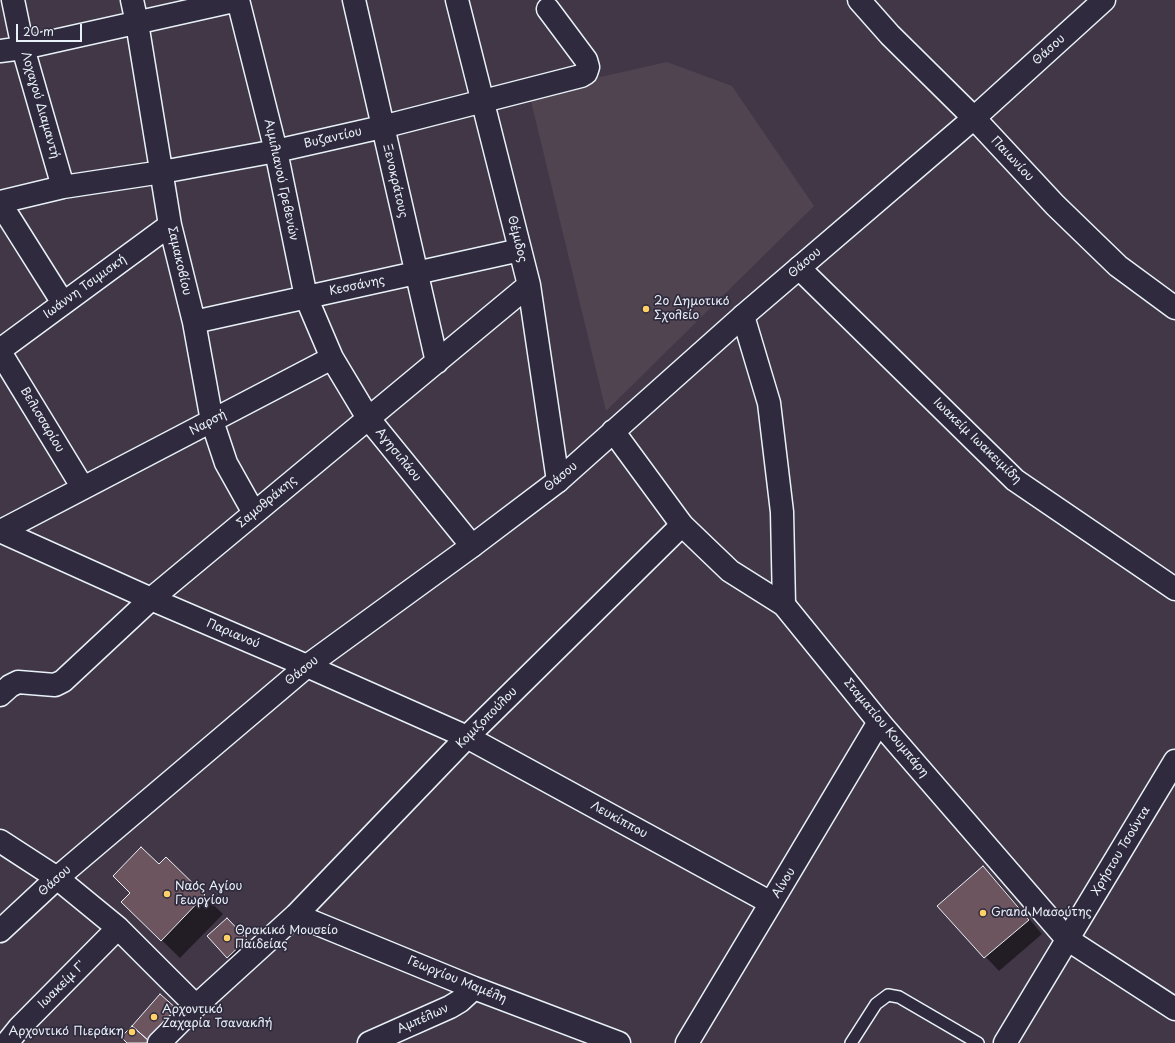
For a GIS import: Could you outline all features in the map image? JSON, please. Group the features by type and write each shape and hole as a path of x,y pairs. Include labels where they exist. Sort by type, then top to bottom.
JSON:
{"street":[{"name":"Λοχαγού Διαμαντή","path":"13,0 23,48 63,186"},
{"name":"Σαμακοβίου","path":"132,0 170,225 194,322 212,421 226,463 254,513"},
{"path":"0,51 23,48 238,0"},
{"name":"Αιμιλιανού Γρεβενών","path":"238,0 276,151 306,297 332,358"},
{"name":"Ξενοκράτους","path":"354,0 437,362"},
{"name":"Θέμιδος","path":"458,0 529,285 558,481"},
{"name":"Παιωνίου","path":"859,0 890,34 974,118 1055,205 1118,266 1175,308"},
{"name":"Θάσου","path":"0,931 57,878 307,666 472,546 558,481 743,316 974,118 1104,0"},
{"name":"Βυζαντίου","path":"0,203 63,186 162,172 276,151 382,127 581,76 586,73 588,67 586,60 548,9"},
{"path":"0,203 63,303"},
{"name":"Ιωάννη Τσιμισκή","path":"0,351 170,225"},
{"name":"Κεσσάνης","path":"194,322 520,250"},
{"name":"Ιωακείμ Ιωακειμίδη","path":"799,268 1015,480 1175,589"},
{"name":"Σαμοθράκης","path":"0,695 10,686 18,682 50,685 60,683 151,599 529,285"},
{"path":"743,316 769,403 782,512 784,605"},
{"name":"Βελισσαρίου","path":"0,351 83,488"},
{"name":"Αγησιλάου","path":"332,358 368,418 472,546"},
{"name":"Ναρσή","path":"1,531 332,358"},
{"name":"Σταματίου Κουμπάρη","path":"613,431 682,525 730,571 784,605 879,722 1067,939 1175,1009"},
{"name":"Κομιζοπούλου","path":"164,1042 196,1006 296,915 467,737 682,525"},
{"name":"Παριανού","path":"1,531 151,599 467,737"},
{"name":"Αίνου","path":"687,1043 879,722"},
{"name":"Λευκίππου","path":"467,737 772,903"},
{"name":"Χρήστου Τσούντα","path":"1005,1043 1175,761"},
{"path":"0,841 57,878 118,928 196,1006"},
{"name":"Γεωργίου Μαμέλη","path":"296,915 474,988 619,1043"},
{"name":"Ιωακείμ Γ'","path":"7,1043 19,1028 118,928"},
{"name":"Αμπέλων","path":"369,1043 450,1007 457,1003 474,988"}],"lane":[{"path":"851,1043 876,1004 888,995 899,997 978,1043"}],"shaded area":[{"name":"2ο Δημοτικό Σχολείο","path":"667,62 732,86 814,206 606,411 529,93"}],"building":[{"name":"Ναός Αγίου Γεωργίου","path":"141,847 159,864 166,857 205,895 161,941 121,902 130,893 113,876"},
{"name":"Grand Μασούτης","path":"983,866 1029,920 984,958 937,906"},
{"name":"Θρακικό Μουσείο Παιδείας","path":"227,918 247,939 227,958 207,936"},
{"name":"Αρχοντικό Ζαχαρία Τσανακλή","path":"160,994 177,1009 149,1041 132,1026"},
{"name":"Αρχοντικό Πιεράκη","path":"132,1026 149,1041 147,1043 127,1043 121,1037"}],"place":[{"name":"2ο Δημοτικό Σχολείο","path":"646,309"},
{"name":"Ναός Αγίου Γεωργίου","path":"167,894"},
{"name":"Grand Μασούτης","path":"983,913"},
{"name":"Θρακικό Μουσείο Παιδείας","path":"227,938"},
{"name":"Αρχοντικό Ζαχαρία Τσανακλή","path":"154,1017"},
{"name":"Αρχοντικό Πιεράκη","path":"132,1032"}]}
